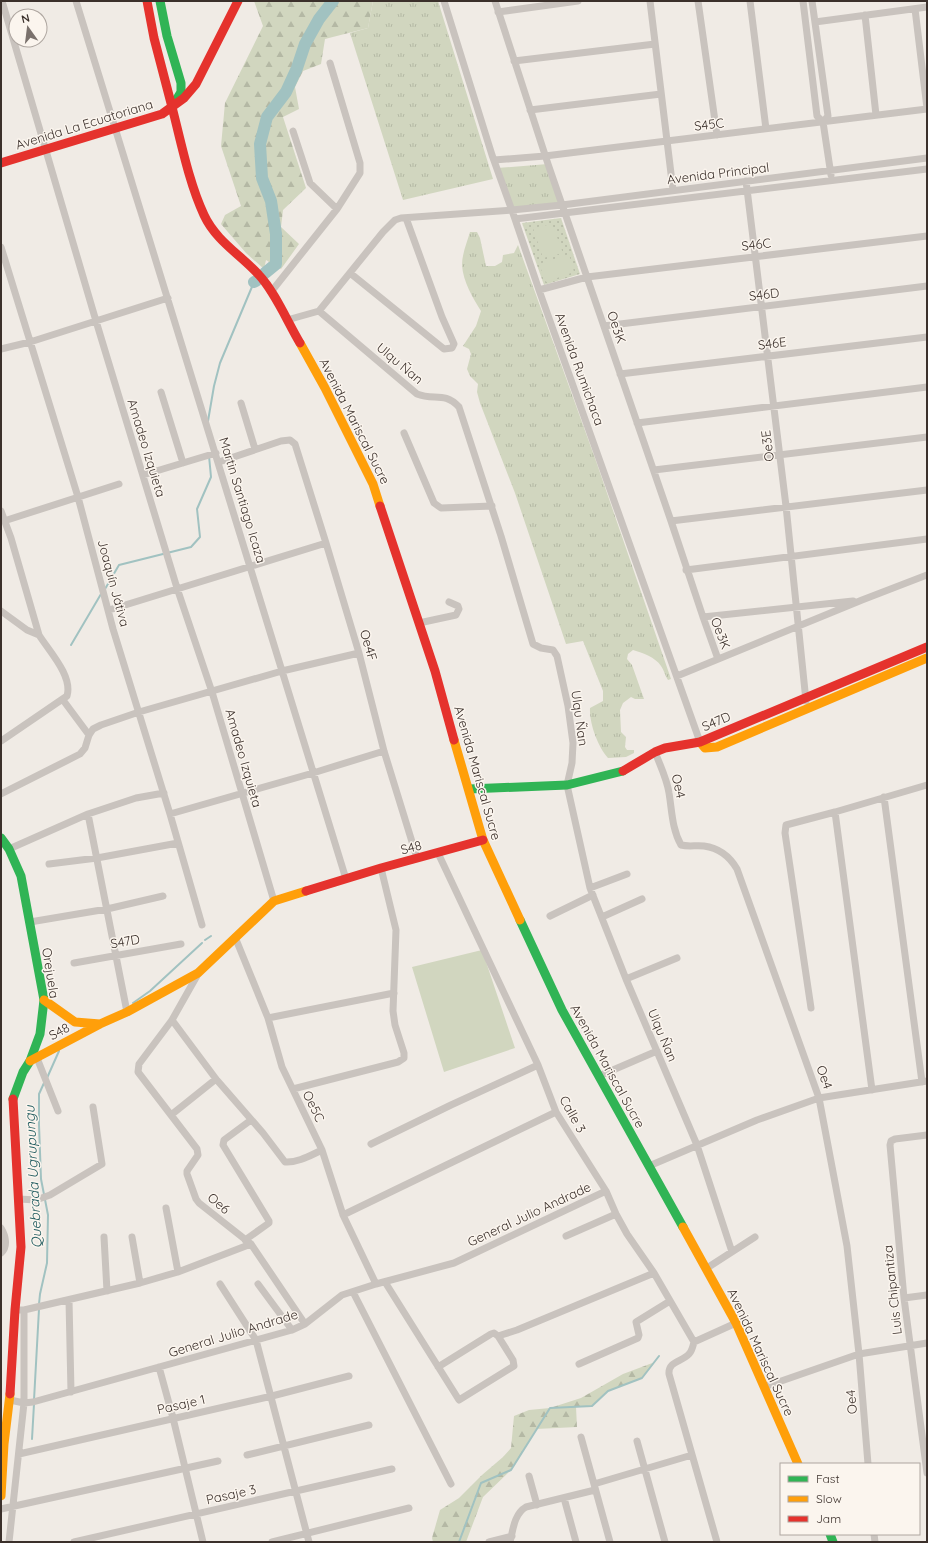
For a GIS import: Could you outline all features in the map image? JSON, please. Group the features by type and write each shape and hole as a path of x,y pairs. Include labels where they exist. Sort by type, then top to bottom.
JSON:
{"street":[{"name":"Amadeo Izquieta","path":"2,1 96,321 177,588 212,692 274,901"},
{"name":"Martin Santiago Icaza","path":"76,1 168,298 212,454 218,462 346,879"},
{"name":"Avenida Mariscal Sucre","path":"147,1 154,38 187,168 206,220 220,239 260,276 271,292 325,388 373,484 435,671 482,840 562,1010 707,1268 736,1323 798,1463"},
{"path":"160,1 167,36 181,83 181,92 172,107"},
{"name":"Avenida La Ecuatoriana","path":"1,163 45,146 114,125 160,108 172,107 183,100 196,84 238,1"},
{"name":"Avenida Rumichaca","path":"444,1 494,160 700,742"},
{"name":"Oe3K","path":"495,1 545,156 654,470 702,617 718,659"},
{"path":"498,12 578,1"},
{"path":"650,1 674,190"},
{"path":"698,1 717,135"},
{"path":"750,1 766,129"},
{"path":"803,1 817,116 824,122"},
{"path":"812,1 828,116 824,122 832,181"},
{"path":"815,22 927,7"},
{"path":"915,9 927,108"},
{"path":"865,15 876,115"},
{"path":"514,61 655,44"},
{"path":"271,292 337,208 360,173 360,163 330,63"},
{"path":"530,110 661,94"},
{"name":"S45C","path":"494,160 545,156 927,108"},
{"path":"293,131 310,184 337,208"},
{"path":"1,156 45,146"},
{"name":"Avenida Principal","path":"406,218 562,205 927,158"},
{"name":"Avenida Principal","path":"516,219 927,169"},
{"name":"Oe3E","path":"746,181 792,556 807,709"},
{"path":"287,320 319,311 350,272 389,226 395,220 406,218 442,316 454,344 452,348 444,349 350,272"},
{"name":"S46C","path":"539,290 587,277 927,236"},
{"name":"Joaquín Játiva","path":"1,247 78,497 109,610 202,925"},
{"name":"S46D","path":"604,326 927,286"},
{"path":"1,349 30,342 168,298"},
{"name":"Ulqu Ñan","path":"319,311 417,394 421,396 448,397 459,407 492,506 533,644 541,648 553,650 557,656 568,706 573,743 572,763 567,785 592,891 626,979 696,1145 732,1252"},
{"name":"S46E","path":"620,374 927,337"},
{"path":"637,423 927,387"},
{"path":"161,392 183,463"},
{"path":"218,462 255,449 241,403"},
{"path":"404,433 434,503 437,506 441,508 492,506"},
{"path":"654,470 927,437"},
{"name":"Oe4F","path":"255,449 281,442 292,441 295,444 359,653 384,751 417,858"},
{"path":"143,475 212,454"},
{"path":"2,520 119,484"},
{"path":"671,520 927,490"},
{"path":"1,511 2,520 11,538 36,620 39,635 56,659 66,680 68,690 67,696 63,700 1,741"},
{"path":"686,570 927,539"},
{"path":"109,610 326,543"},
{"path":"677,676 927,575"},
{"path":"702,617 862,600"},
{"path":"419,623 456,615 458,612 458,606 449,602"},
{"path":"1,611 27,630 39,635"},
{"name":"S47D","path":"927,647 700,742 705,748 717,747 927,658"},
{"path":"1,794 80,754 85,748 89,735 93,730 101,725 139,712 282,671 359,653"},
{"path":"63,700 89,735"},
{"path":"469,789 567,785 622,771 665,748 700,742"},
{"path":"170,814 314,773 384,751"},
{"name":"Oe4","path":"655,752 663,771 669,792 673,822 681,845 704,846 721,853 731,860 737,869 819,1098 847,1246 859,1354 868,1463"},
{"path":"811,1008 785,833 786,825 927,785"},
{"path":"9,849 88,814 136,798 164,793"},
{"path":"649,1166 757,1120 819,1098 924,1082 884,797"},
{"path":"835,812 872,1090"},
{"path":"88,814 127,1012"},
{"name":"Orejuela","path":"1,838 9,849 21,876 44,1000 40,1034 34,1059 22,1072 13,1098 21,1247 20,1310 10,1400 3,1443 1,1496"},
{"name":"S48","path":"34,1059 100,1024 127,1012 198,973 274,901 381,868 482,840"},
{"path":"49,864 97,858 178,843"},
{"name":"Calle 3","path":"438,853 538,1066 556,1112 606,1190 616,1214 627,1234 654,1273 694,1342"},
{"path":"293,1089 402,1060 404,1054 395,1025 393,1000 396,930 381,868"},
{"path":"550,916 592,891 628,874"},
{"path":"30,922 107,909 163,896"},
{"path":"602,917 642,899"},
{"name":"Oe5C","path":"235,937 268,1018 281,1063 322,1150 343,1214 376,1284"},
{"name":"S47D","path":"74,963 181,944"},
{"path":"626,979 677,958"},
{"path":"198,973 172,1020 216,1079 263,1133 285,1162 295,1161 322,1150"},
{"path":"268,1018 394,992"},
{"path":"44,1000 75,1022 100,1024"},
{"name":"Oe6","path":"172,1020 139,1064 138,1072 198,1152 198,1155 187,1171 196,1199 248,1242 305,1324"},
{"path":"599,1076 657,1051"},
{"path":"34,1059 58,1111"},
{"path":"371,1144 451,1105 538,1066"},
{"path":"171,1115 216,1079"},
{"path":"19,1199 36,1200 50,1195 102,1164 93,1107"},
{"path":"343,1214 556,1112"},
{"path":"9,1542 24,1403 20,1310 107,1291 178,1272 248,1242 269,1223 269,1221 223,1143 224,1140 251,1120"},
{"name":"Luis Chipantiza","path":"927,1135 895,1139 891,1141 890,1145 904,1298 927,1473"},
{"name":"General Julio Andrade","path":"10,1400 24,1403 33,1402 292,1330 305,1324 339,1296 376,1284 454,1263 606,1190"},
{"path":"166,1208 178,1272"},
{"path":"566,1236 616,1214"},
{"path":"1,1228 6,1240 5,1246 1,1253"},
{"path":"104,1237 107,1291"},
{"path":"132,1237 140,1283"},
{"path":"707,1268 755,1237"},
{"path":"438,1367 488,1335 494,1334 498,1336 517,1330 654,1273"},
{"path":"385,1282 459,1400 514,1366 514,1363 498,1336"},
{"path":"220,1284 256,1340 272,1396 309,1542"},
{"path":"258,1284 292,1330"},
{"path":"352,1292 451,1484"},
{"path":"904,1298 927,1295"},
{"path":"69,1300 71,1392"},
{"path":"580,1364 638,1338 639,1335 636,1322 670,1301"},
{"path":"717,1542 669,1374 670,1366 676,1361 690,1354 694,1342 736,1323"},
{"path":"764,1387 859,1354 927,1343"},
{"path":"159,1368 173,1418 203,1542"},
{"name":"Pasaje 1","path":"19,1454 272,1396 349,1376"},
{"path":"248,1455 369,1425"},
{"path":"581,1438 610,1542"},
{"path":"637,1441 665,1542"},
{"path":"489,1542 511,1539 517,1514 526,1507 564,1498 692,1455"},
{"path":"1,1509 218,1461"},
{"name":"Pasaje 3","path":"74,1542 392,1469"},
{"path":"529,1476 537,1505"},
{"path":"564,1498 576,1542"},
{"path":"272,1542 410,1508"}],"green space":[{"path":"254,1 373,1 368,28 325,39 321,64 303,71 295,87 299,109 283,117 306,188 283,210 281,227 299,244 281,269 266,260 264,269 246,253 221,224 225,215 241,206 221,146 225,103 263,26"},
{"path":"373,1 438,1 493,179 403,200 350,33 368,28"},
{"path":"548,164 562,205 512,210 497,168"},
{"path":"561,218 580,274 544,285 522,223"},
{"path":"552,224 563,253 543,258 533,228"},
{"path":"470,232 477,232 480,238 486,266 495,266 502,262 503,255 514,253 518,245 596,461 671,679 668,680 661,666 652,658 633,650 628,654 627,659 632,665 644,699 635,699 631,697 623,703 620,710 621,732 626,737 625,747 627,750 634,750 634,753 626,757 608,758 598,741 591,721 590,708 603,701 603,691 583,641 566,644 515,493 480,403 477,392 478,384 470,376 467,369 471,354 469,349 463,346 476,326 481,311 464,278 462,265"},
{"path":"569,254 574,272 546,282 539,264"},
{"path":"482,950 515,1048 444,1072 412,967"},
{"path":"655,1362 642,1378 608,1391 592,1406 576,1407 577,1427 536,1429 511,1470 483,1497 466,1542 433,1542 432,1538 440,1510 459,1498 511,1448 514,1416 529,1410 550,1408 581,1398 623,1374"}],"waterway":[{"path":"265,273 276,264 276,234 271,201 262,178 260,144 267,117 286,92 297,68 305,44 319,19 333,1"},
{"path":"208,421 214,386 220,363 254,282"},
{"path":"105,589 119,565 191,547 200,537 197,509 211,477 209,456"},
{"path":"71,645 101,594"},
{"name":"Quebrada Ugrupungu","path":"205,940 211,936"},
{"name":"Quebrada Ugrupungu","path":"133,1003 150,991 202,943"},
{"name":"Quebrada Ugrupungu","path":"47,1078 59,1051"},
{"name":"Quebrada Ugrupungu","path":"39,1304 47,1263 48,1215 41,1179 39,1125 39,1094 44,1083"},
{"name":"Quebrada Ugrupungu","path":"34,1400 39,1309"},
{"path":"459,1542 481,1483 511,1470 550,1408 592,1406 608,1391 642,1378 659,1356"},
{"name":"Quebrada Ugrupungu","path":"32,1439 34,1404"}],"traffic: fast":[{"path":"160,1 167,36 181,83 181,92 172,107"},
{"path":"469,789 567,785 623,771"},
{"path":"1,838 9,849 21,876 44,1000 40,1034 13,1099"},
{"path":"520,920 562,1010 683,1227"},
{"path":"830,1535 833,1542"}],"traffic: slow":[{"path":"300,343 325,388 373,484 380,506"},
{"path":"700,742 705,748 717,747 927,658"},
{"path":"454,740 483,840 520,920"},
{"path":"30,1061 100,1024 127,1012 198,973 274,901 306,891"},
{"path":"44,1000 75,1022 100,1024"},
{"path":"683,1227 736,1323 798,1463"},
{"path":"1,1496 4,1444 10,1394"}],"traffic: jam":[{"path":"147,1 154,38 172,107"},
{"path":"1,163 162,114 184,98 196,84 238,1"},
{"path":"172,107 194,190 204,215 215,233 265,282 300,343"},
{"path":"380,506 435,671 454,740"},
{"path":"623,771 655,752 665,748 700,742 927,647"},
{"path":"306,891 381,868 483,840"},
{"path":"10,1394 15,1310 21,1247 13,1099"}]}
